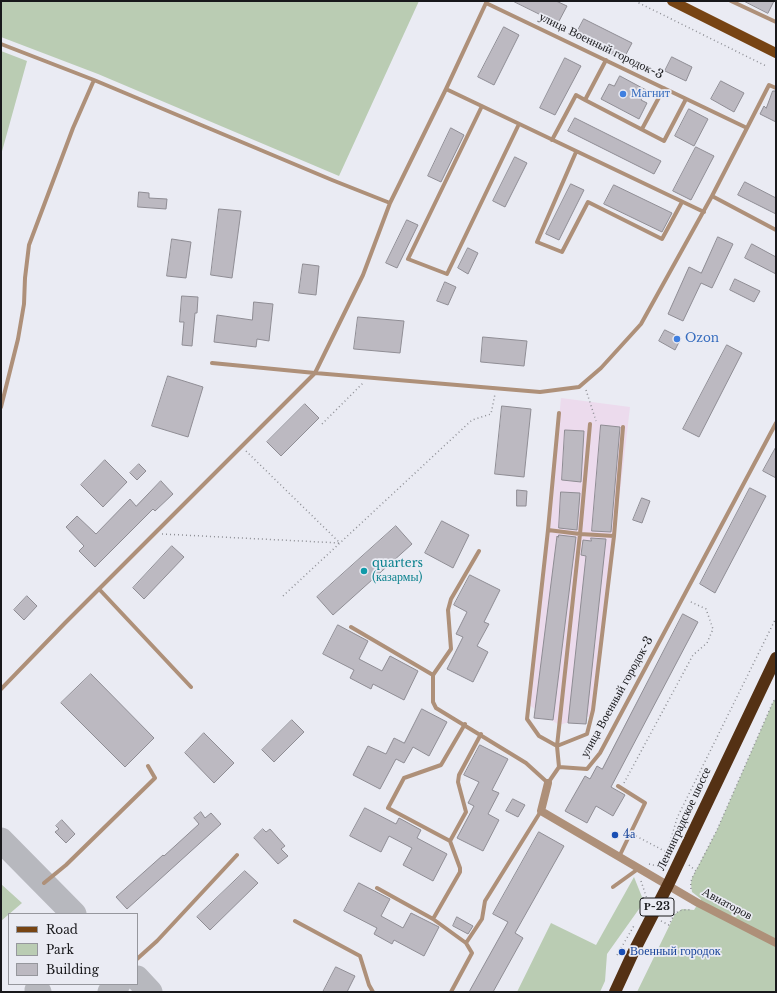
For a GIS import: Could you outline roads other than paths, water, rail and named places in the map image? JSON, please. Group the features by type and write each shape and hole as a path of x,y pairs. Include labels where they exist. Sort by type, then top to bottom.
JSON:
{"highway":[{"name":"Ленинградское шоссе","path":"615,992 774,665"}],"main road":[{"path":"672,1 776,52"}],"street":[{"path":"541,811 548,784"},
{"name":"Авиаторов","path":"541,811 639,870 776,944"}],"lane":[{"path":"731,1 776,22"},
{"path":"1,689 315,374 363,275 390,203 487,2"},
{"name":"улица Военный городок-3","path":"487,2 747,128"},
{"path":"1,44 94,80 390,203"},
{"path":"586,100 606,60"},
{"path":"1,407 18,339 24,304 29,245 72,128 94,80"},
{"path":"212,364 315,374 540,392 579,387 601,368 641,324 704,212 769,85 776,88"},
{"path":"642,129 664,88"},
{"path":"446,89 704,212"},
{"path":"552,140 576,95 664,141 686,99"},
{"path":"482,106 408,258 447,274 519,124"},
{"path":"576,152 537,242 562,252 588,202 662,239 682,202"},
{"path":"712,196 776,230"},
{"path":"557,746 539,736 527,719 548,530 559,413"},
{"name":"улица Военный городок-3","path":"559,767 587,769 600,752 776,422"},
{"path":"479,551 451,599 448,610 451,649 433,675 433,702 436,708 481,734 526,763 548,784 559,767 557,746 580,534 590,424"},
{"path":"557,746 587,734 592,710 614,536 623,427"},
{"path":"548,530 614,536"},
{"path":"99,589 191,687"},
{"path":"351,627 433,675"},
{"path":"433,920 460,872 460,868 450,841 388,808 404,778 441,765 464,724"},
{"path":"450,841 466,812 458,782 459,775 481,734"},
{"path":"44,883 66,865 155,778 148,766"},
{"path":"619,858 645,804 620,787"},
{"path":"466,943 482,919 485,901 541,811"},
{"path":"138,959 157,941 237,855"},
{"path":"613,887 639,870"},
{"path":"378,888 433,920 466,943 472,953 451,992"},
{"path":"295,921 360,956 369,985 373,992"}],"place":[{"name":"Магнит","path":"623,94"},
{"name":"Ozon","path":"677,339"},
{"name":"quarters (казармы)","path":"364,571"},
{"name":"4а","path":"615,835"},
{"name":"Военный городок","path":"622,952"}]}
